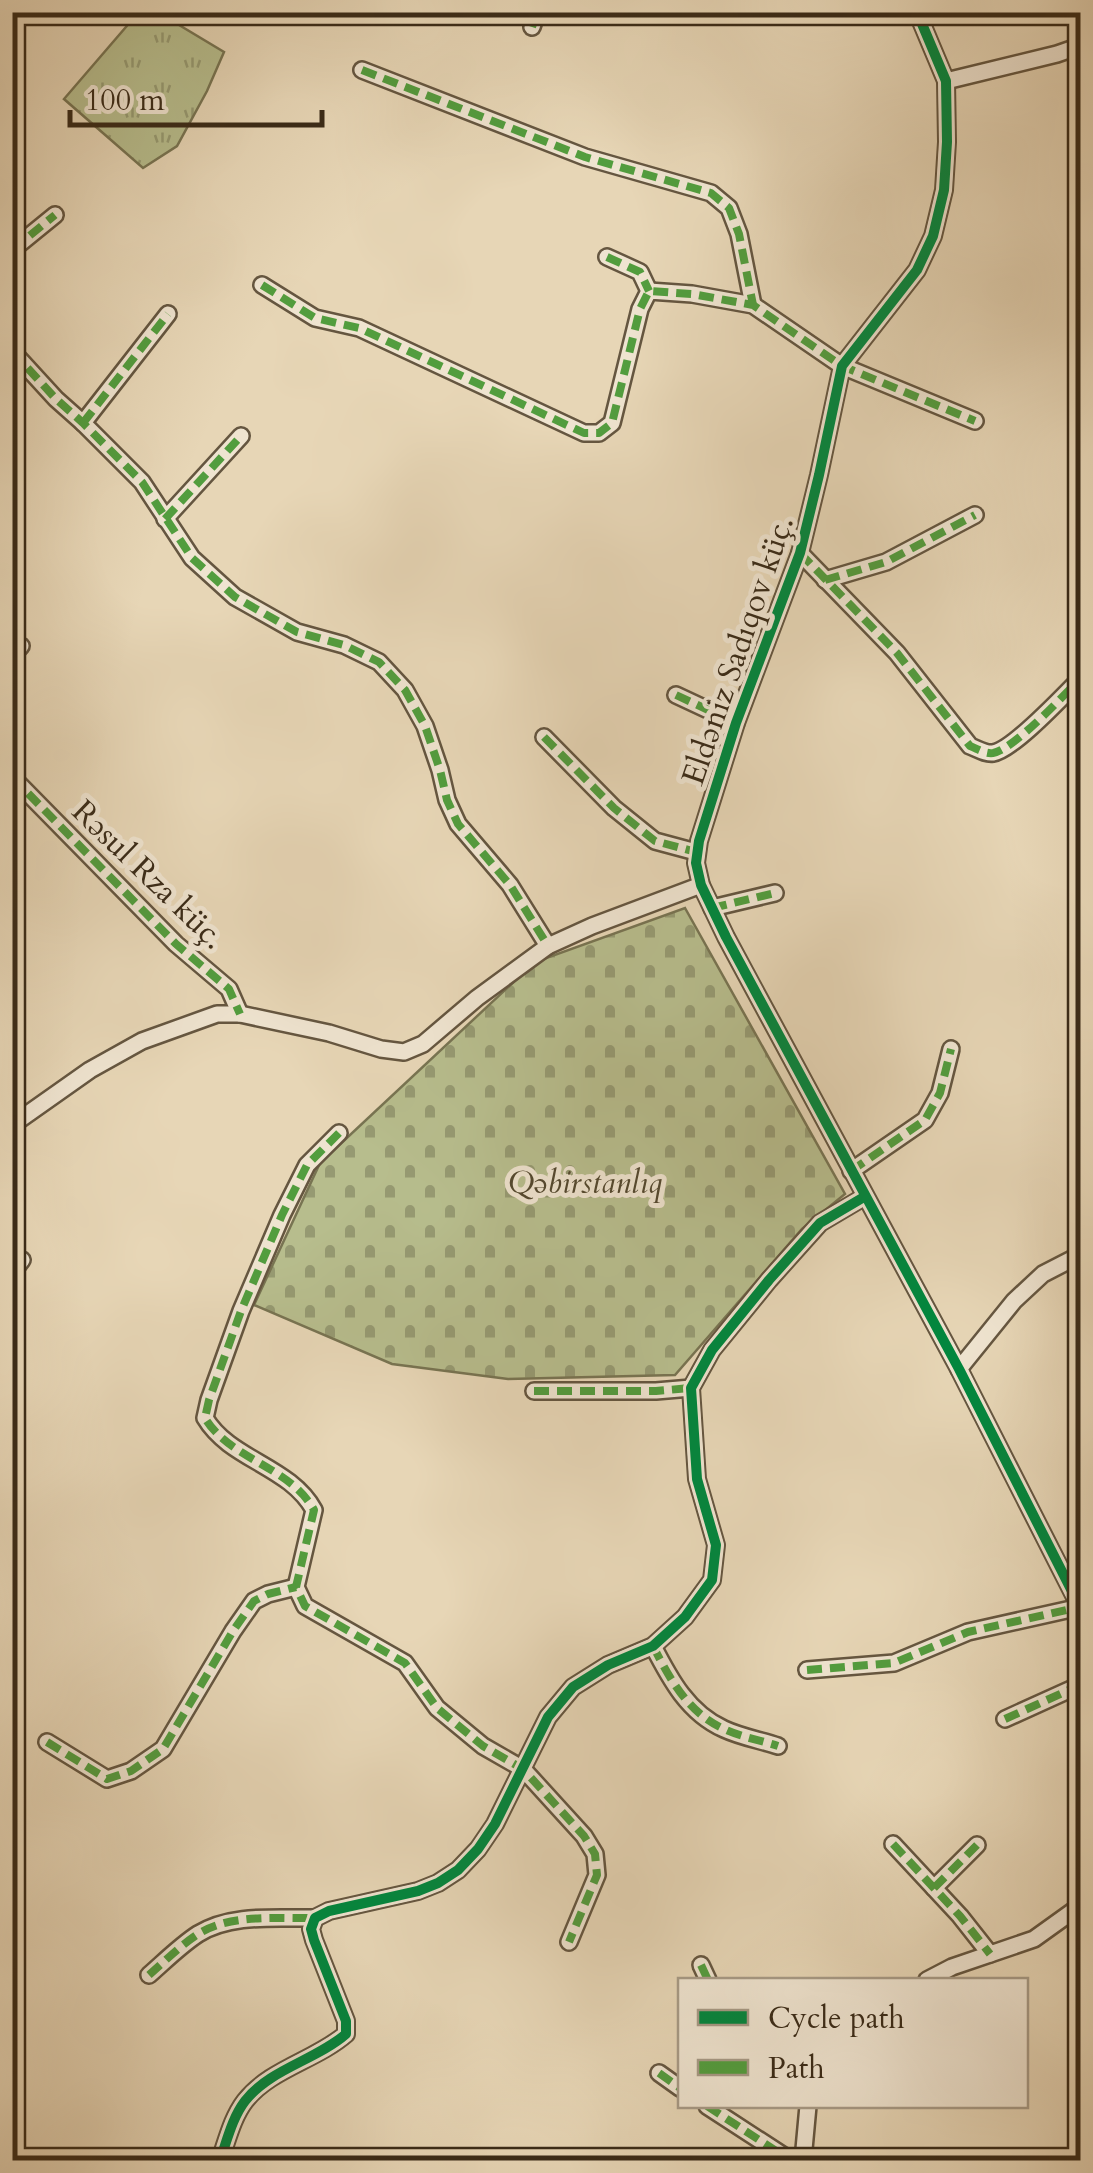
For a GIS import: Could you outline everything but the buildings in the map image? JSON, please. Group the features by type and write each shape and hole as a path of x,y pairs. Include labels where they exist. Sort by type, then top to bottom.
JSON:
{"street":[{"name":"Eldəniz Sadıqov küç.","path":"807,1670 894,1663 968,1632 1080,1607 959,1369 712,908 701,885 696,852 736,723 800,553 842,366 918,270 933,236 944,190 946,81 917,12"},
{"path":"946,81 1080,46"},
{"path":"362,70 586,158 711,193 729,208 739,234 752,305"},
{"path":"12,250 55,215"},
{"path":"607,257 640,272 649,291"},
{"path":"262,285 315,318 359,328 584,433 600,433 612,422 640,309 649,291"},
{"path":"649,291 752,305 842,366 975,420"},
{"path":"83,423 168,314"},
{"path":"12,351 56,400 142,482 192,558 234,597 298,632 344,645 379,662 405,690 425,726 458,824 510,886 548,946"},
{"path":"165,519 241,436"},
{"path":"825,580 886,562 975,515"},
{"path":"800,553 896,653 970,746 988,754 998,752 1016,740 1080,679"},
{"path":"676,695 736,723"},
{"path":"544,737 614,808 655,840 696,852"},
{"name":"Rəsul Rza küç.","path":"12,777 176,944 230,989 240,1014"},
{"path":"12,1125 90,1070 142,1041 217,1014 240,1014 404,1052 424,1044 477,998 548,946 701,885"},
{"path":"712,908 776,892"},
{"path":"852,1172 925,1120 940,1093 951,1049"},
{"path":"339,1133 308,1164 282,1215 241,1311 205,1418 215,1434 308,1498 314,1510 296,1587 305,1606 404,1663 437,1708 482,1746 523,1768 584,1836 595,1854 597,1875 569,1942"},
{"path":"149,1975 198,1934 218,1924 244,1919 315,1918 329,1911 418,1891 458,1870 478,1849 495,1824 548,1717 574,1687 608,1665 653,1646 685,1617 712,1580 716,1545 697,1479 691,1388 712,1350 820,1223 864,1197"},
{"path":"959,1369 1014,1301 1044,1274 1080,1255"},
{"path":"534,1391 691,1388"},
{"path":"47,1742 106,1779 131,1770 163,1749 254,1601 296,1587"},
{"path":"653,1646 689,1705 722,1729 778,1746"},
{"path":"1005,1718 1080,1684"},
{"path":"893,1844 990,1954"},
{"path":"934,1888 977,1846"},
{"path":"931,1978 1034,1939 1080,1906"},
{"path":"220,2160 246,2100 267,2082 334,2045 346,2034 346,2021 314,1940 315,1918"},
{"path":"659,2073 678,2087"},
{"path":"710,2108 790,2160"},
{"path":"803,2160 808,2108"}],"green space":[{"path":"138,13 159,13 224,52 177,146 143,168 64,99"},
{"name":"Qəbirstanlıq","path":"685,908 845,1194 802,1229 675,1375 508,1379 392,1364 254,1305 320,1163 535,962"}],"marked path":[{"path":"532,27 537,12"},
{"path":"362,70 585,157 711,193 729,208 739,234 753,305"},
{"path":"12,250 55,215"},
{"path":"607,257 640,272 649,291"},
{"path":"262,285 315,318 359,328 584,433 599,433 612,423 640,309 649,291 753,305 842,366 975,421"},
{"path":"83,423 168,314"},
{"path":"12,351 142,482 192,558 235,597 297,632 344,645 379,662 405,690 425,726 458,824 510,885 548,946"},
{"path":"165,519 241,436"},
{"path":"825,580 886,562 975,515"},
{"path":"800,553 897,653 970,746 990,753 1002,750 1080,679"},
{"path":"12,656 21,646"},
{"path":"676,695 736,723"},
{"path":"544,737 614,808 655,841 696,852"},
{"path":"12,777 176,944 229,989 240,1014"},
{"path":"712,908 775,893"},
{"path":"851,1171 925,1120 940,1093 951,1049"},
{"path":"339,1133 307,1165 282,1215 241,1311 205,1418 229,1444 290,1483 314,1510 296,1587 305,1606 405,1663 437,1708 483,1746 523,1769 584,1836 595,1854 597,1875 569,1942"},
{"path":"12,1273 22,1260"},
{"path":"534,1391 691,1388"},
{"path":"12,1479 16,1483"},
{"path":"47,1742 107,1779 131,1771 163,1749 254,1601 296,1587"},
{"path":"807,1670 894,1663 968,1632 1080,1607"},
{"path":"653,1646 673,1683 700,1714 730,1732 778,1746"},
{"path":"1005,1719 1080,1685"},
{"path":"893,1844 990,1954"},
{"path":"934,1888 977,1845"},
{"path":"149,1975 185,1943 211,1927 255,1918 315,1918"},
{"path":"701,1965 707,1978"},
{"path":"659,2073 678,2087"},
{"path":"710,2108 790,2160"}],"cycle path":[{"path":"917,12 946,81 944,190 933,236 917,270 842,366 800,553 736,723 699,841 696,863 701,885 726,937 959,1369 1080,1607"},
{"path":"220,2160 237,2115 255,2090 346,2034 346,2021 311,1929 315,1918 329,1911 418,1891 458,1870 495,1824 548,1717 573,1687 608,1665 653,1646 685,1617 712,1580 716,1545 697,1479 691,1388 712,1350 820,1223 864,1197"}]}
